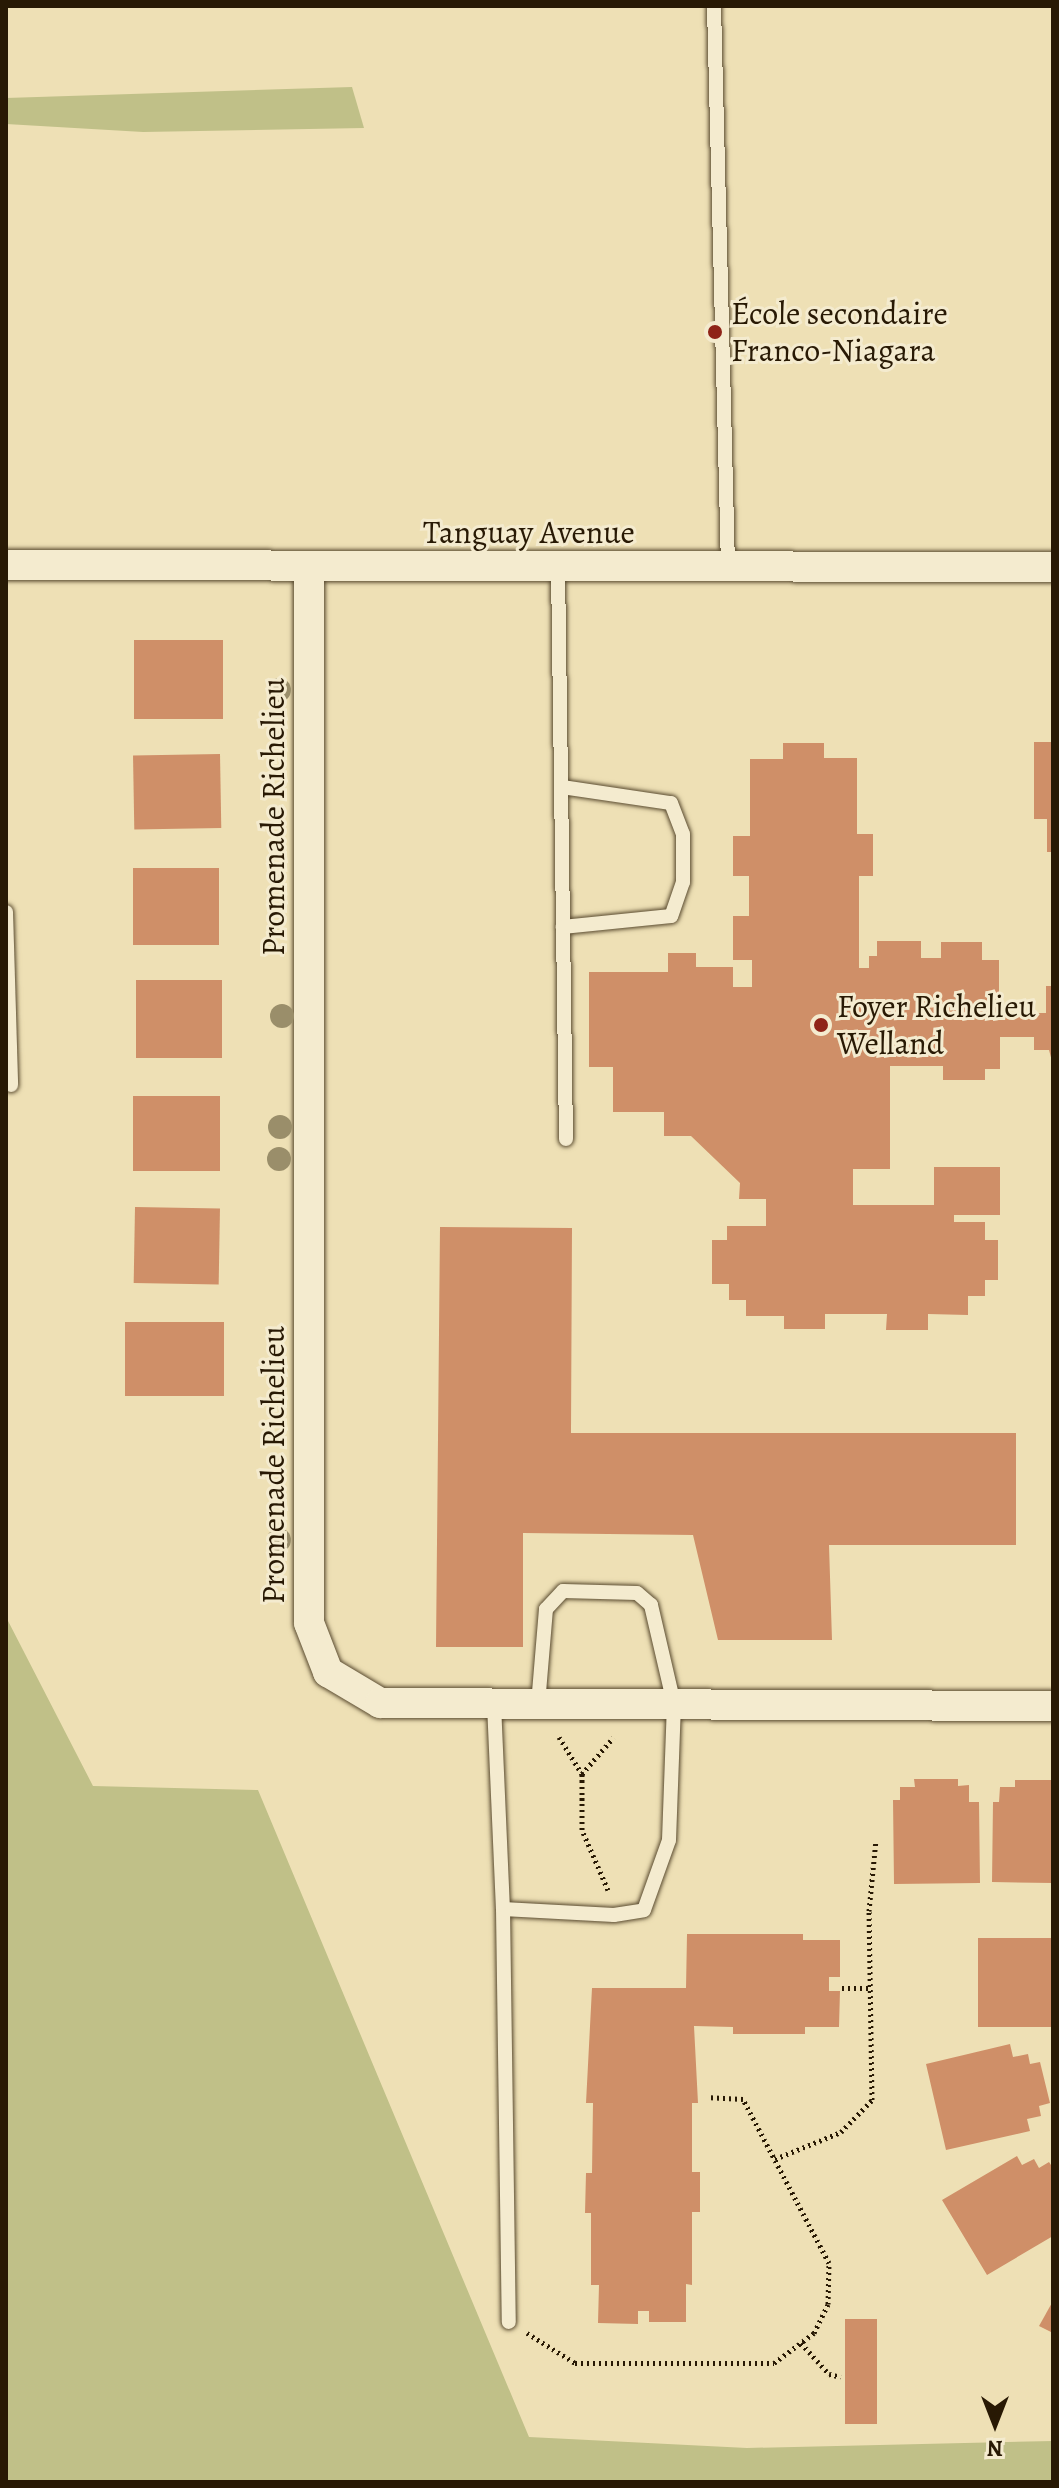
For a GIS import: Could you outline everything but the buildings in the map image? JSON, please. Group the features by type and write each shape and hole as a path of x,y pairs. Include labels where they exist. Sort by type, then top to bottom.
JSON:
{"street":[{"name":"Tanguay Avenue","path":"6,565 309,568 1053,567"},
{"name":"Promenade Richelieu","path":"309,568 309,1623 328,1672 380,1703 1053,1706"}],"lane":[{"path":"714,6 728,567"},
{"path":"558,567 566,1139"},
{"path":"562,787 671,803 683,834 683,882 671,916 563,927"},
{"path":"6,912 11,1085"},
{"path":"503,1909 614,1915 644,1910 669,1840 674,1704 651,1605 637,1593 563,1591 546,1609 538,1704"},
{"path":"494,1704 503,1909 509,2322"}],"path":[{"path":"614,1915 604,1873 582,1830 582,1774 642,1705"},
{"path":"775,2159 841,2132 872,2100 869,1911 876,1840"},
{"path":"842,1988 870,1988"},
{"path":"509,2322 575,2363 774,2363 814,2333 828,2304 829,2263 743,2099 710,2097"},
{"path":"801,2343 829,2374 841,2377"}],"green space":[{"path":"352,87 364,128 143,132 6,124 6,98"},
{"path":"6,1617 93,1786 258,1790 529,2437 747,2448 1053,2441 1053,2482 6,2482"}],"place":[{"name":"École secondaire Franco-Niagara","path":"715,332"},
{"name":"Foyer Richelieu Welland","path":"821,1025"}]}
